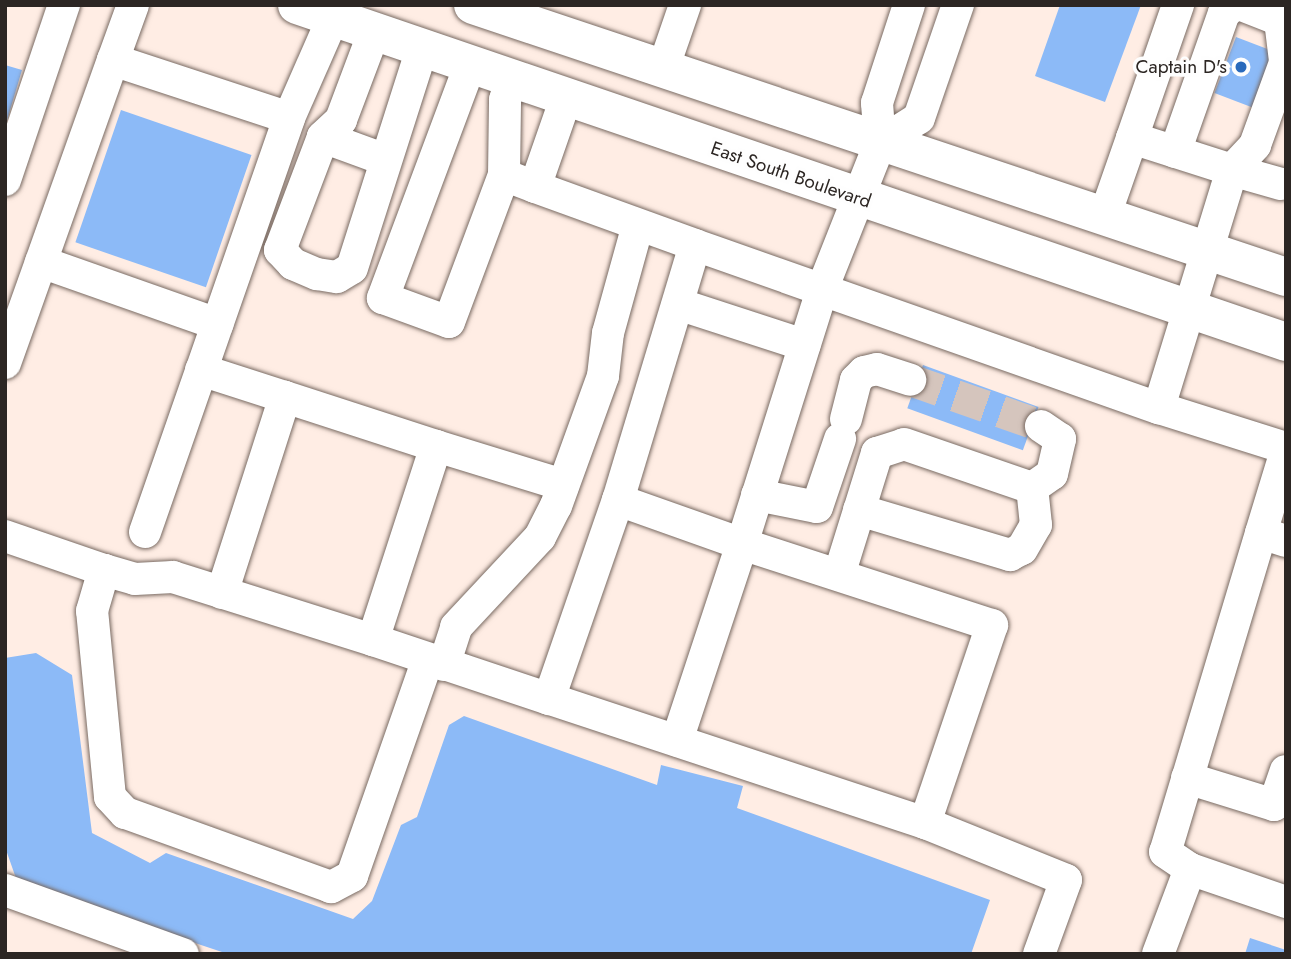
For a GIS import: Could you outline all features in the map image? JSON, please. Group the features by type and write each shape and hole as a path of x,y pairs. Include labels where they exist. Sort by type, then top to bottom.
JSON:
{"highway":[{"name":"East South Boulevard","path":"296,5 1286,342"},
{"path":"473,5 1286,277"}],"street":[{"path":"5,180 64,5"},
{"path":"5,363 133,5"},
{"path":"663,69 685,5"},
{"path":"677,741 822,287 880,143 877,103 909,5"},
{"path":"880,143 919,118 958,5"},
{"path":"1104,218 1178,5"},
{"path":"1175,152 1224,13 1234,5"},
{"path":"1159,408 1192,311 1206,251 1232,170 1255,145 1285,60 1280,20 1241,5"},
{"path":"145,532 289,118 333,18"},
{"path":"374,32 341,120 323,136 280,250 292,264 317,274 337,277 352,268 383,178 383,159 422,48"},
{"path":"113,60 289,118"},
{"path":"470,65 383,298 449,322 504,175 505,100 511,79"},
{"path":"535,187 566,98"},
{"path":"323,136 383,159"},
{"path":"1132,138 1232,170 1284,181"},
{"path":"504,175 638,225 1286,450 1273,537 1187,778 1165,852 1190,869 1286,902"},
{"path":"104,570 92,611 110,797 125,813 331,887 352,876 436,662 456,627 540,537 563,485 603,376 608,333 638,225"},
{"path":"549,699 618,500 695,245"},
{"path":"41,262 217,324"},
{"path":"678,304 804,345"},
{"path":"757,495 817,507 856,380 864,372 877,369 910,380"},
{"path":"201,370 563,485"},
{"path":"222,593 285,397"},
{"path":"1032,488 1052,474 1060,439 1041,426"},
{"path":"839,575 877,453 889,445 904,444 1032,488"},
{"path":"373,640 436,446"},
{"path":"859,510 1010,555 1022,549 1036,525 1032,488"},
{"path":"618,500 742,544 992,625 925,823"},
{"path":"5,536 135,579 173,577 373,640 925,823 1066,880 1039,954"},
{"path":"1187,778 1280,807 1286,771"},
{"path":"1158,954 1190,869"},
{"path":"5,890 183,954"}],"building":[{"path":"1060,5 1141,5 1105,102 1035,76"},
{"path":"1236,37 1273,51 1252,107 1214,93"},
{"path":"5,65 22,70 6,124 5,124"},
{"path":"121,110 251,155 206,287 75,242"},
{"path":"923,365 1039,407 1023,450 907,408"},
{"path":"36,653 72,675 92,833 150,863 166,853 353,919 372,901 401,825 417,817 449,725 464,716 657,785 661,765 743,786 737,808 990,900 971,954 228,954 18,884 5,847 5,658"},
{"path":"1250,938 1286,950 1286,954 1245,954"}],"tunnel":[{"path":"910,380 1041,426"}],"place":[{"name":"Captain D's","path":"1241,67"}]}
